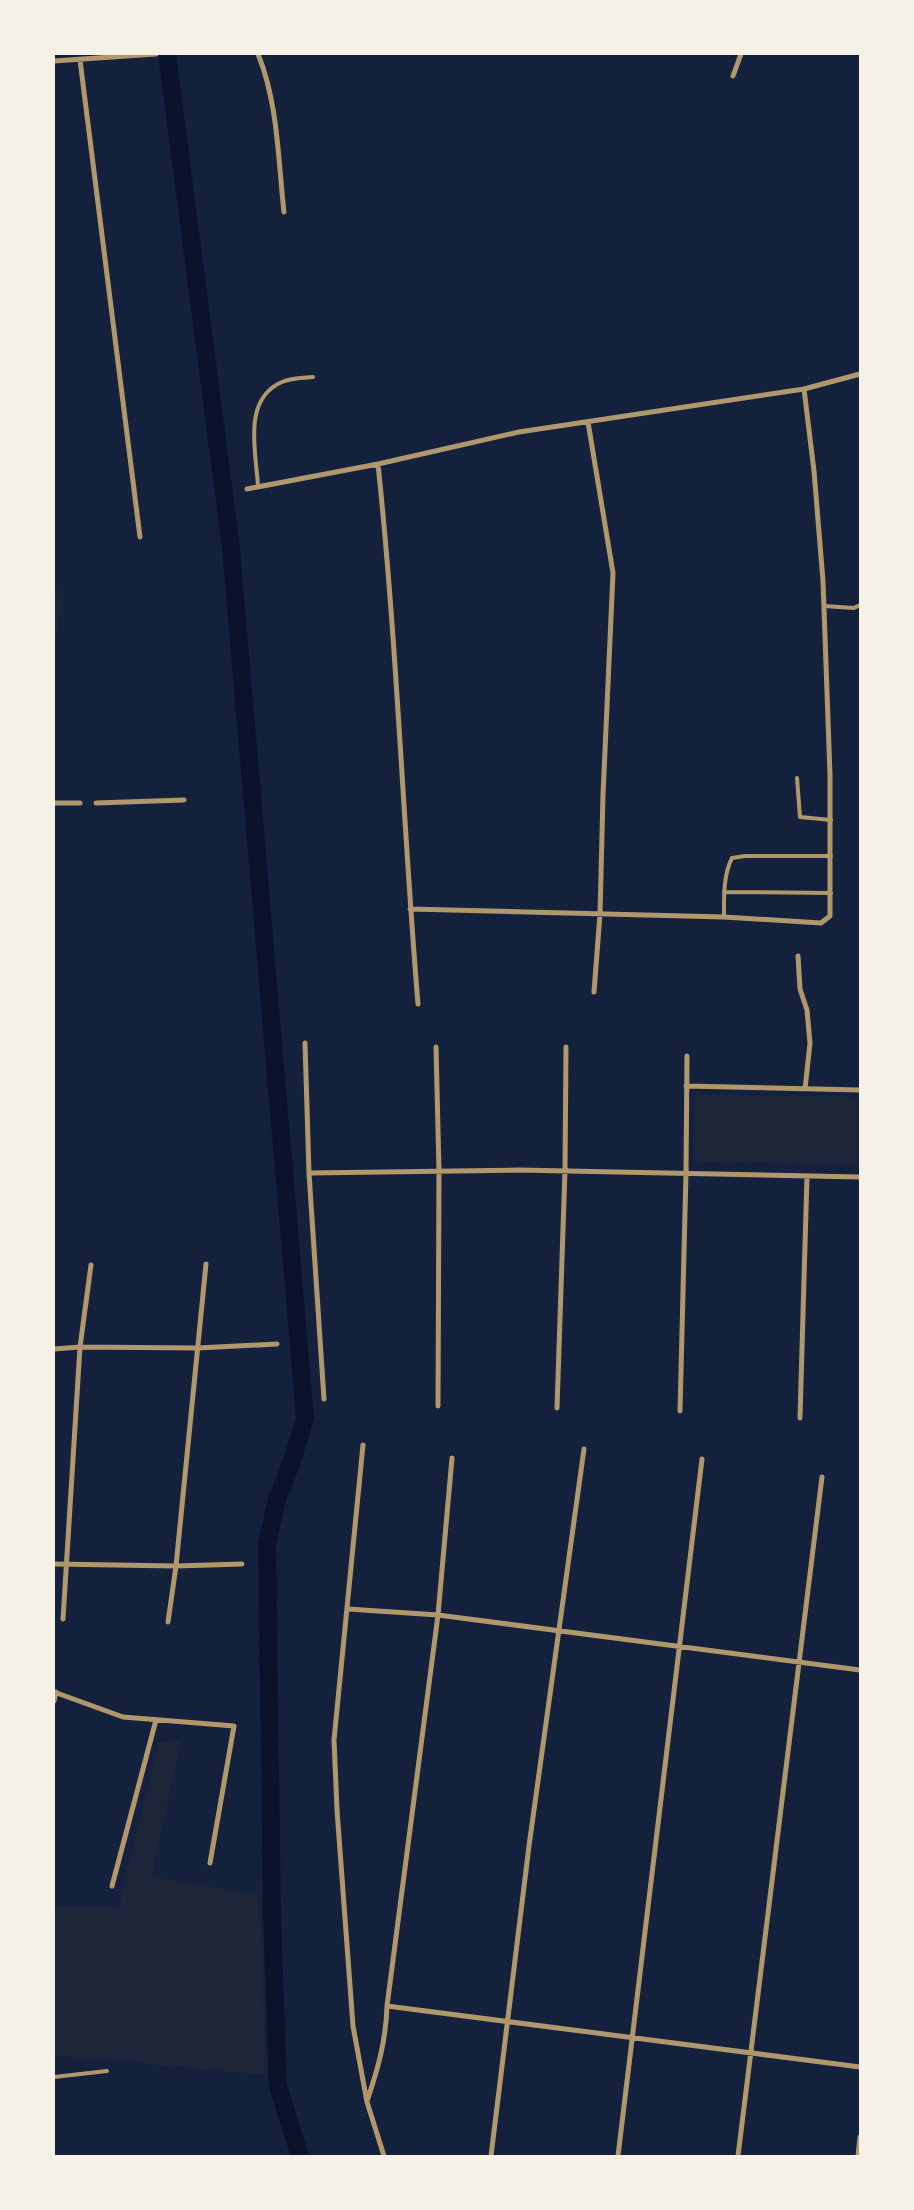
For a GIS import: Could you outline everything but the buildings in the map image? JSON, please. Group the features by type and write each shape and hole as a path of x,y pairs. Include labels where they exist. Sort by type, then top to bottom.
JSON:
{"street":[{"path":"54,61 156,54"},
{"path":"258,54 267,77 284,212"},
{"path":"733,76 741,54"},
{"path":"80,60 140,536"},
{"path":"247,488 378,464 519,432 804,389 860,374"},
{"path":"410,908 822,923 830,916 831,820 824,606 814,471 804,389"},
{"path":"588,422 613,573 603,795 600,914 594,992"},
{"path":"378,464 390,581 410,908 418,1004"},
{"path":"96,803 184,800"},
{"path":"54,803 80,803"},
{"path":"798,956 800,989 807,1010 810,1043 805,1089"},
{"path":"305,1043 309,1173 324,1399"},
{"path":"436,1047 438,1406"},
{"path":"557,1408 565,1170 566,1048"},
{"path":"680,1411 687,1056"},
{"path":"686,1086 860,1090"},
{"path":"309,1173 565,1170 860,1177"},
{"path":"800,1418 807,1176"},
{"path":"168,1622 176,1566 206,1264"},
{"path":"64,1619 80,1348 91,1265"},
{"path":"54,1349 198,1348 277,1344"},
{"path":"364,1445 348,1609 335,1716 337,1810 353,2026 367,2102 384,2156"},
{"path":"491,2156 558,1632 584,1449"},
{"path":"367,2102 384,2044 387,2006 438,1615 452,1458"},
{"path":"618,2156 702,1459"},
{"path":"738,2156 822,1477"},
{"path":"54,1564 176,1566 242,1564"},
{"path":"348,1609 438,1615 860,1670"},
{"path":"54,1701 55,1692 123,1717 234,1726 210,1863"},
{"path":"112,1886 156,1720"},
{"path":"387,2006 860,2067"},
{"path":"858,2156 860,2137"}],"lane":[{"path":"258,486 254,424 257,409 270,391 283,381 313,377"},
{"path":"824,606 854,608 860,605"},
{"path":"797,778 800,817 803,819 831,820"},
{"path":"724,918 724,892 728,864 732,858 745,856 831,856"},
{"path":"724,892 831,893"},
{"path":"54,2077 107,2071"}],"shaded area":[{"path":"54,590 64,593 57,633 54,637"},
{"path":"695,1094 860,1097 860,1166 694,1161"},
{"path":"181,1741 151,1877 259,1895 266,2075 54,2055 54,1907 119,1907 159,1742"}],"waterway":[{"path":"167,54 231,548 305,1418 291,1464 277,1499 267,1544 272,1915 278,2086 300,2156"}]}
